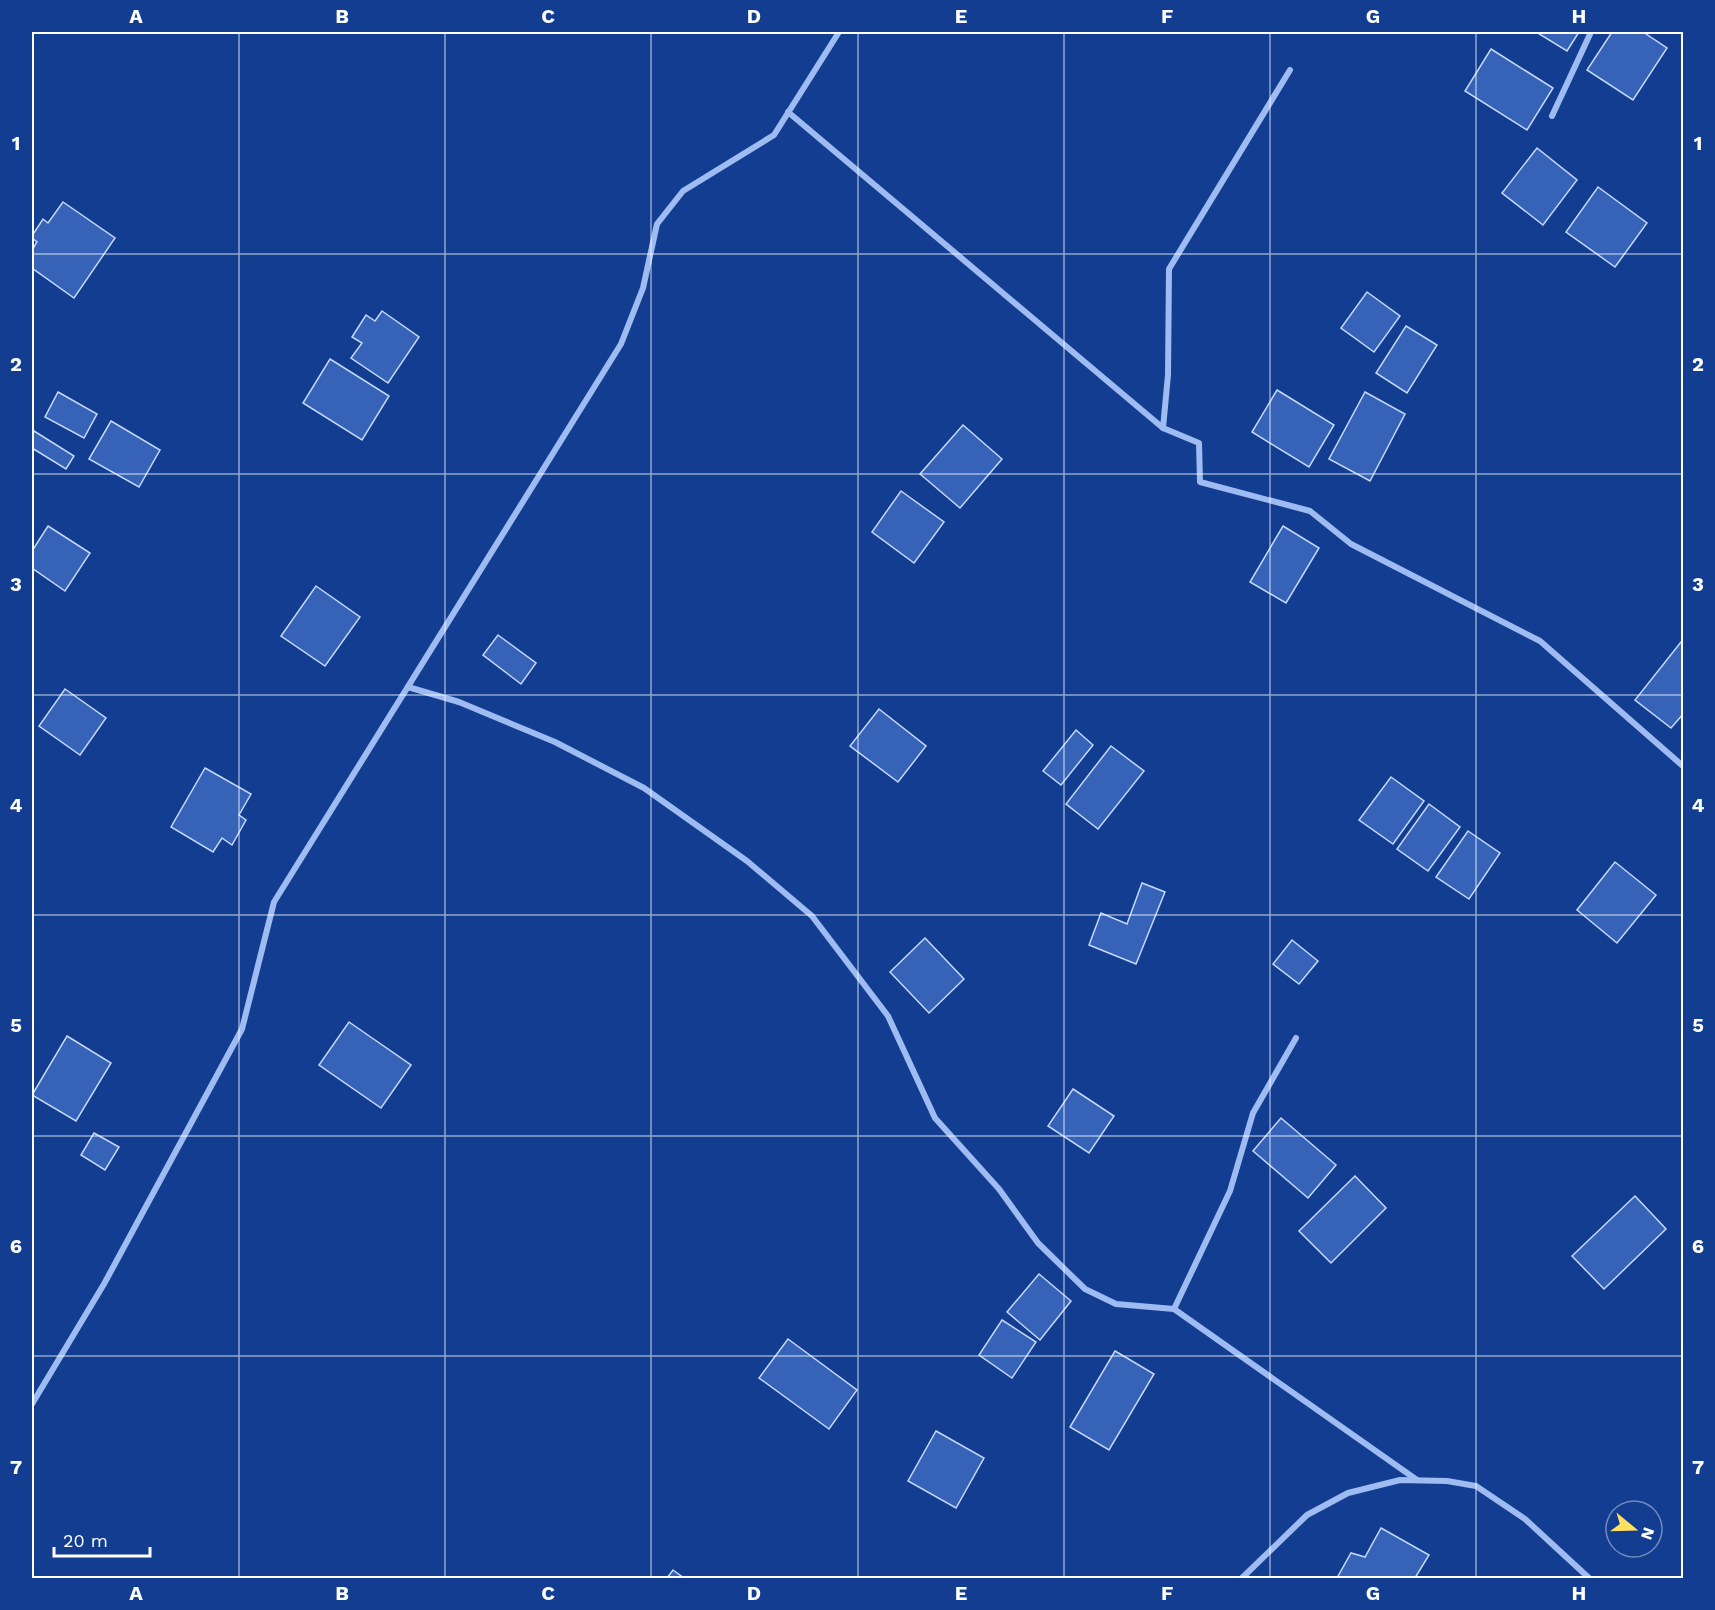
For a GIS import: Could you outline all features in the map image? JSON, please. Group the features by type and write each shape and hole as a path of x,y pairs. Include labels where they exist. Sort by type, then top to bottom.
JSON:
{"street":[{"path":"32,1404 104,1284 242,1029 274,902 621,344 643,288 657,224 683,191 774,135 839,32"},
{"path":"1552,116 1591,32"},
{"path":"1164,428 1168,375 1169,269 1290,70"},
{"path":"788,112 1164,428 1199,443 1200,482 1310,511 1351,544 1540,641 1683,767"},
{"path":"408,687 459,702 555,742 644,788 747,861 812,916 888,1016 935,1118 999,1189 1038,1242 1085,1289 1116,1304 1174,1309 1417,1480"},
{"path":"1174,1309 1230,1191 1253,1113 1296,1038"},
{"path":"1242,1578 1307,1515 1348,1493 1400,1479 1447,1481 1476,1486 1525,1519 1589,1578"}],"building":[{"path":"1536,32 1579,32 1567,51"},
{"path":"1612,32 1643,32 1667,48 1633,100 1587,70"},
{"path":"1491,49 1553,88 1527,130 1465,91"},
{"path":"1537,148 1577,180 1543,225 1502,193"},
{"path":"1598,187 1647,223 1615,267 1566,232"},
{"path":"63,202 115,238 74,298 32,268 32,250 37,242 32,236 43,219 48,223"},
{"path":"1367,292 1400,316 1374,352 1341,328"},
{"path":"382,311 419,337 388,383 351,358 362,343 352,337 366,315 375,321"},
{"path":"1406,326 1437,345 1407,393 1376,373"},
{"path":"330,359 389,396 362,440 303,403"},
{"path":"1277,390 1334,425 1309,467 1252,432"},
{"path":"58,392 97,414 84,438 45,417"},
{"path":"1365,392 1405,414 1370,481 1329,459"},
{"path":"111,421 160,450 139,487 89,459"},
{"path":"963,425 1002,459 960,508 920,474"},
{"path":"34,431 74,456 66,469 32,448"},
{"path":"901,491 944,522 914,563 872,532"},
{"path":"48,526 90,553 65,591 32,568 32,551"},
{"path":"1283,526 1319,548 1286,603 1250,582"},
{"path":"316,586 360,617 325,666 281,636"},
{"path":"498,635 536,663 521,684 483,655"},
{"path":"1681,642 1684,644 1684,713 1671,728 1635,700"},
{"path":"65,689 106,718 80,755 39,726"},
{"path":"879,709 926,746 898,782 850,746"},
{"path":"1076,730 1093,745 1061,785 1043,771"},
{"path":"1111,746 1144,771 1098,829 1066,804"},
{"path":"205,768 251,794 239,815 246,820 232,845 222,838 213,852 171,827"},
{"path":"1391,777 1424,801 1393,844 1359,820"},
{"path":"1429,804 1460,827 1428,871 1397,849"},
{"path":"1468,831 1500,853 1469,899 1436,877"},
{"path":"1615,862 1656,895 1617,943 1577,910"},
{"path":"1142,883 1165,892 1136,964 1089,945 1101,913 1127,924"},
{"path":"925,938 964,979 929,1013 890,972"},
{"path":"1292,940 1318,961 1299,984 1273,964"},
{"path":"349,1022 411,1065 381,1108 319,1065"},
{"path":"67,1036 111,1063 76,1121 32,1095"},
{"path":"1073,1089 1114,1116 1089,1153 1048,1126"},
{"path":"1281,1118 1336,1165 1308,1198 1253,1151"},
{"path":"94,1133 119,1147 105,1170 81,1155"},
{"path":"1355,1176 1386,1208 1331,1263 1299,1231"},
{"path":"1635,1196 1666,1229 1604,1289 1572,1256"},
{"path":"1039,1274 1071,1301 1040,1340 1007,1312"},
{"path":"1002,1320 1036,1342 1012,1378 979,1355"},
{"path":"788,1339 857,1390 829,1429 759,1378"},
{"path":"1115,1351 1154,1374 1109,1450 1070,1427"},
{"path":"936,1431 984,1458 956,1508 908,1481"},
{"path":"1381,1528 1429,1555 1415,1578 1337,1578 1351,1553 1365,1557"},
{"path":"673,1570 684,1578 667,1578"}]}
